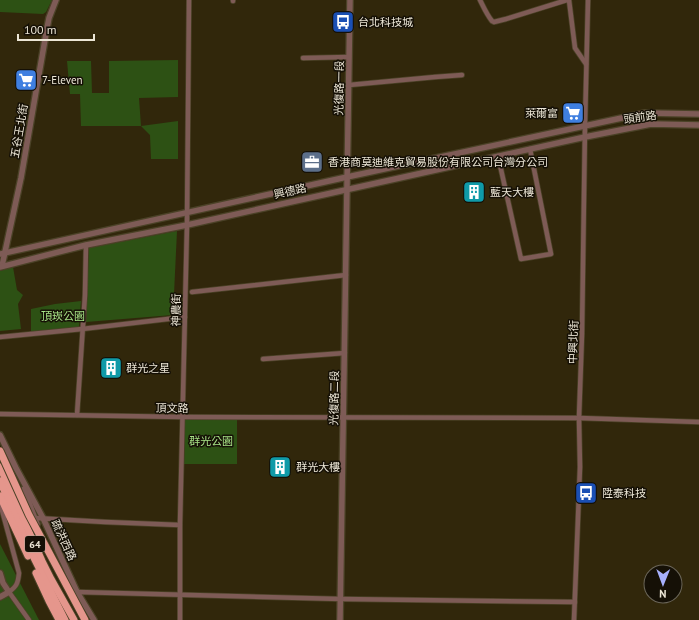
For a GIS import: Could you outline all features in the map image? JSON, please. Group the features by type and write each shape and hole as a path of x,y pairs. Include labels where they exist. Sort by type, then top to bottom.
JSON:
{"highway":[{"path":"0,451 29,515 85,620"},
{"name":"64","path":"0,466 42,561 74,620"},
{"name":"64","path":"0,481 29,548 66,620"},
{"path":"0,496 59,620"},
{"path":"39,580 49,592 66,620"}],"street":[{"name":"五谷王北街","path":"1,266 2,253 21,178 49,18 56,0"},
{"name":"神農街","path":"180,620 180,525 187,225 190,0"},
{"name":"光復路一段","path":"347,177 350,0"},
{"path":"480,0 485,11 494,22 568,0 575,48 586,64"},
{"name":"中興北街","path":"574,620 580,467 579,418 588,0"},
{"path":"304,58 349,57"},
{"path":"349,86 435,77 462,76"},
{"name":"頭前路","path":"585,125 645,113 699,114"},
{"name":"頭前路","path":"585,137 651,124 699,125"},
{"name":"興德路","path":"2,253 585,125"},
{"name":"興德路","path":"1,266 86,245 187,225 585,137"},
{"path":"498,156 521,259 551,254 530,149"},
{"name":"光復路二段","path":"340,620 347,177"},
{"path":"77,415 85,295 86,245"},
{"path":"192,292 346,275"},
{"path":"0,338 185,317"},
{"path":"262,359 345,353"},
{"name":"頂文路","path":"0,414 183,417 579,418 699,422"},
{"name":"疏洪西路","path":"0,435 43,518 77,592 94,620"},
{"name":"疏洪西路","path":"16,468 52,564 82,620"},
{"path":"0,502 19,573 16,587 0,597"},
{"path":"34,518 180,525"},
{"path":"0,573 3,583 29,620"},
{"path":"77,592 575,602"}],"green space":[{"path":"0,0 52,0 46,12 43,14 0,12"},
{"path":"178,60 178,97 139,98 141,126 81,126 80,94 70,94 67,61 91,61 92,93 109,93 109,61"},
{"path":"178,121 178,159 151,159 150,135 141,126"},
{"path":"177,231 173,315 86,322 89,248"},
{"path":"13,267 17,290 23,295 18,304 21,329 0,331 0,271"},
{"name":"頂崁公園","path":"81,301 79,327 31,332 31,309"},
{"name":"群光公園","path":"237,418 237,464 184,464 185,419"},
{"path":"0,544 39,620 0,620"}],"place":[{"name":"台北科技城","path":"343,22"},
{"name":"7-Eleven","path":"26,80"},
{"name":"萊爾富","path":"573,113"},
{"name":"香港商莫迪維克貿易股份有限公司台灣分公司","path":"312,162"},
{"name":"藍天大樓","path":"474,192"},
{"name":"群光之星","path":"111,368"},
{"name":"群光大樓","path":"280,467"},
{"name":"陞泰科技","path":"586,493"}]}
